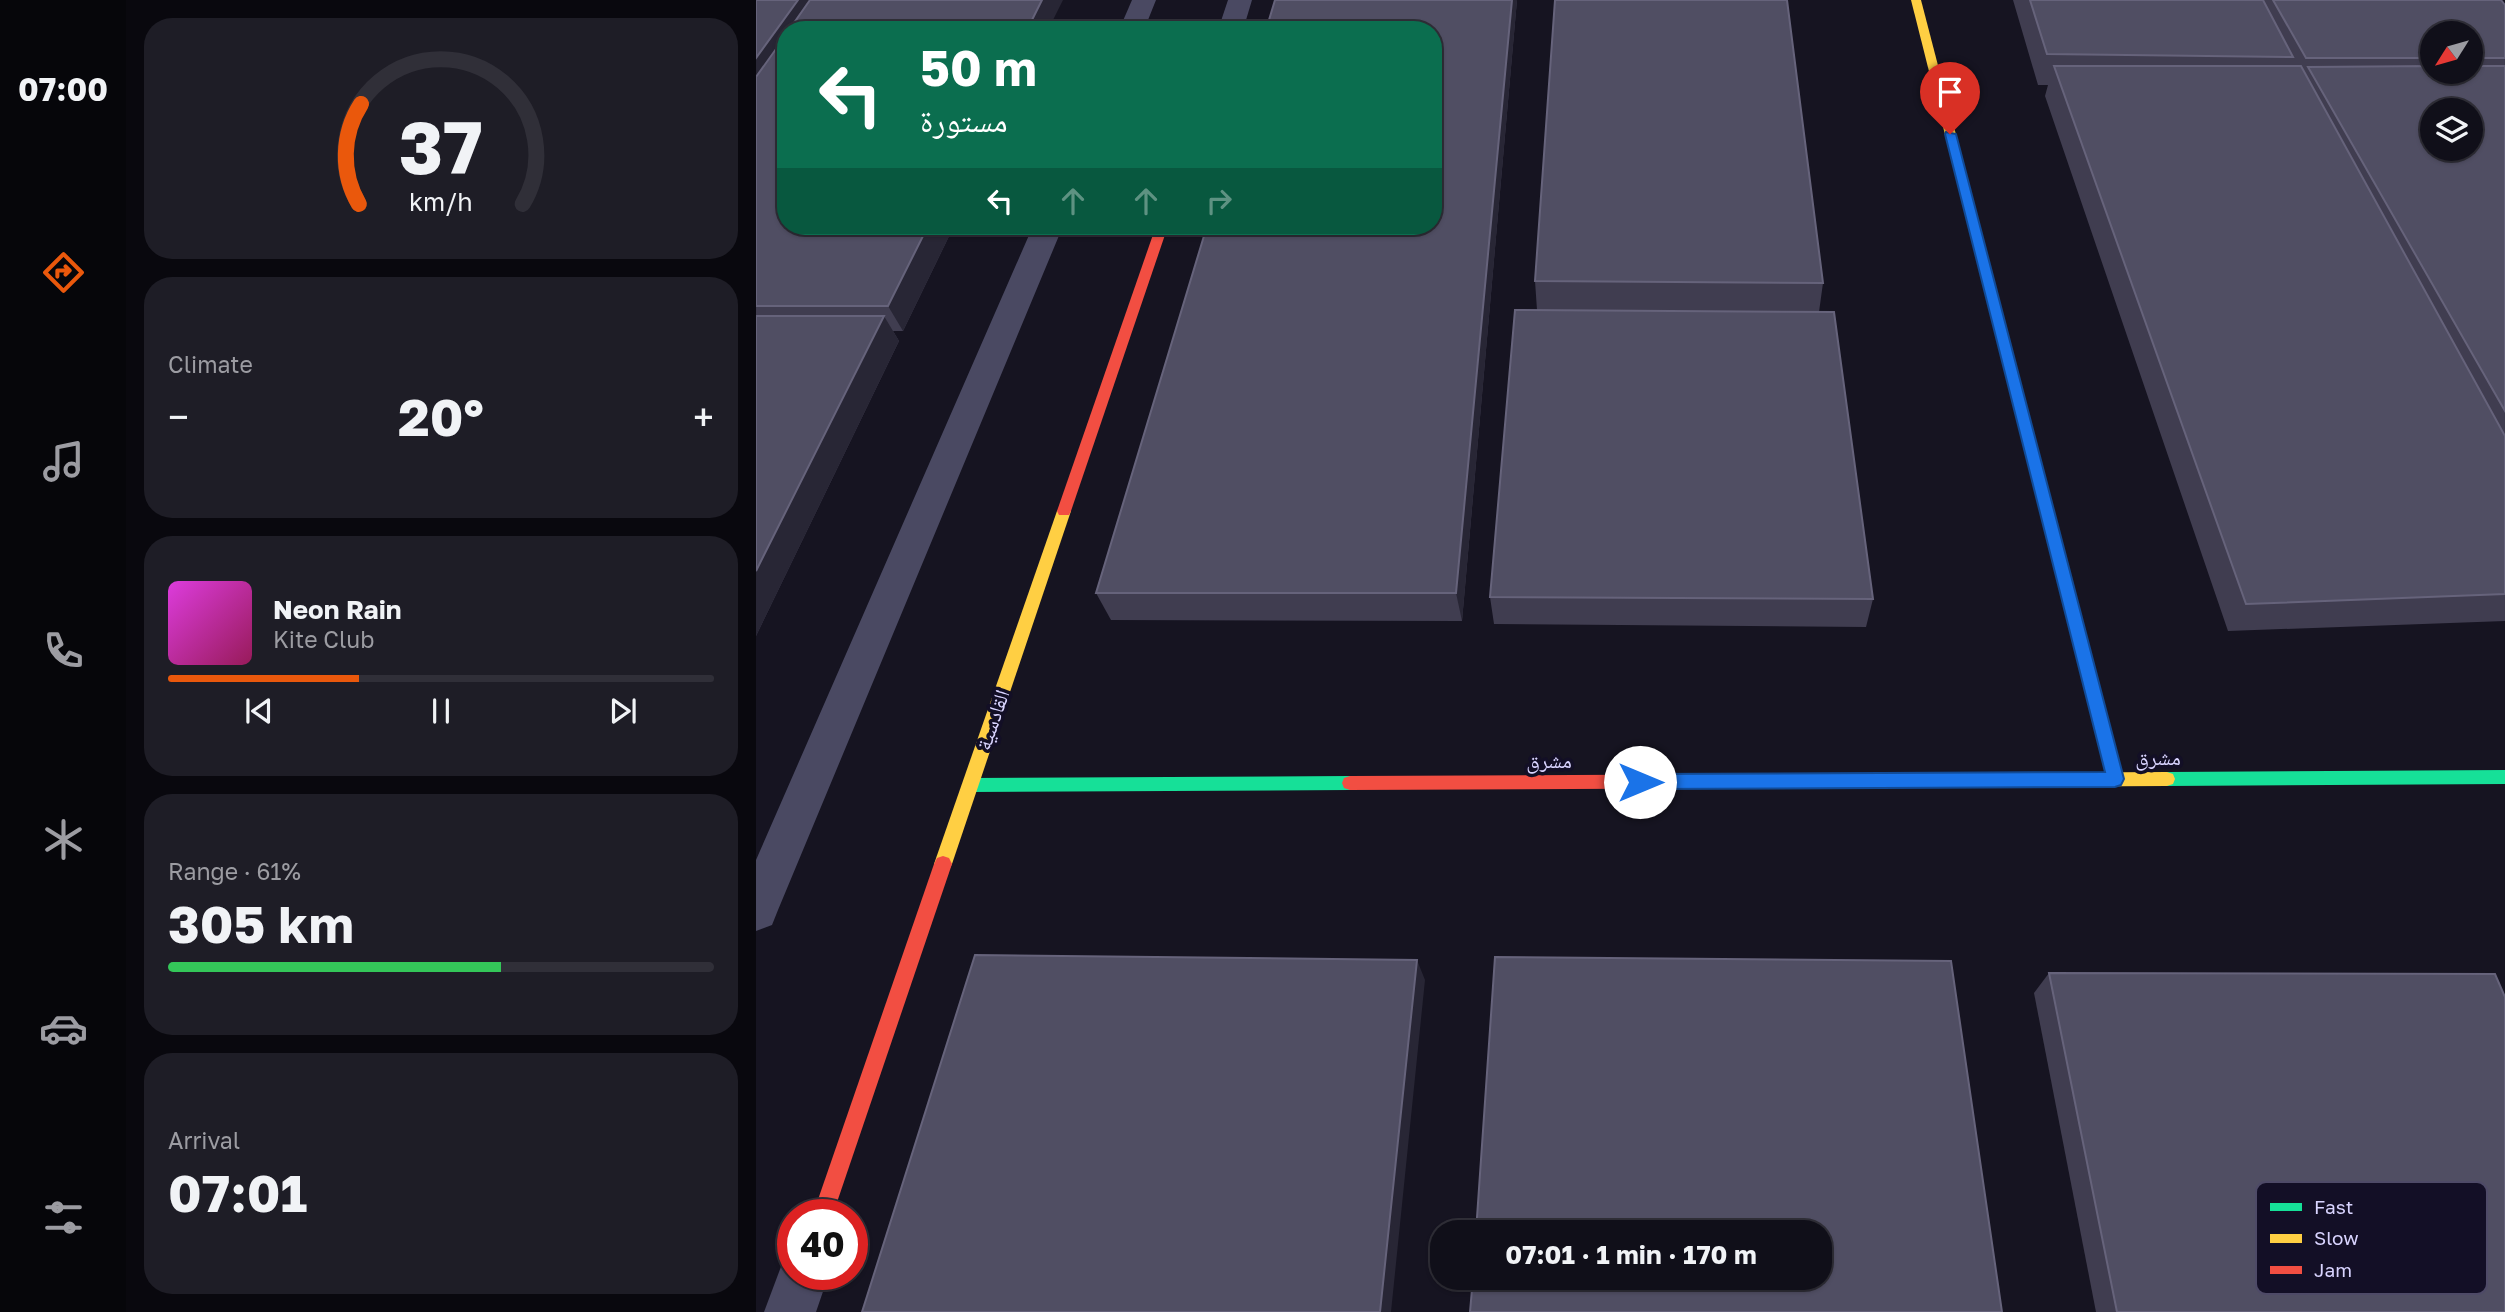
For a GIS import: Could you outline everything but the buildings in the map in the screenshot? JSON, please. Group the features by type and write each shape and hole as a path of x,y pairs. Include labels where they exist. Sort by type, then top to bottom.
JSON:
{"street":[{"path":"1135,21 1144,0"},
{"path":"1233,21 1240,0"},
{"path":"1916,0 2115,779"},
{"path":"756,910 1044,235"},
{"name":"القادسية","path":"828,1199 1159,235"},
{"name":"مشرق","path":"971,785 2505,777"},
{"path":"790,1312 798,1290"}],"traffic: fast":[{"path":"2167,779 2505,777"},
{"path":"971,785 1350,783"}],"traffic: slow":[{"path":"1916,0 2052,531"},
{"path":"943,864 1064,511"},
{"path":"1769,781 2167,779"}],"traffic: jam":[{"path":"1064,511 1159,235"},
{"path":"2052,531 2115,779"},
{"path":"1350,783 1769,781"},
{"path":"828,1199 943,864"}],"route":[{"path":"1640,782 2115,779 1950,134"}]}
